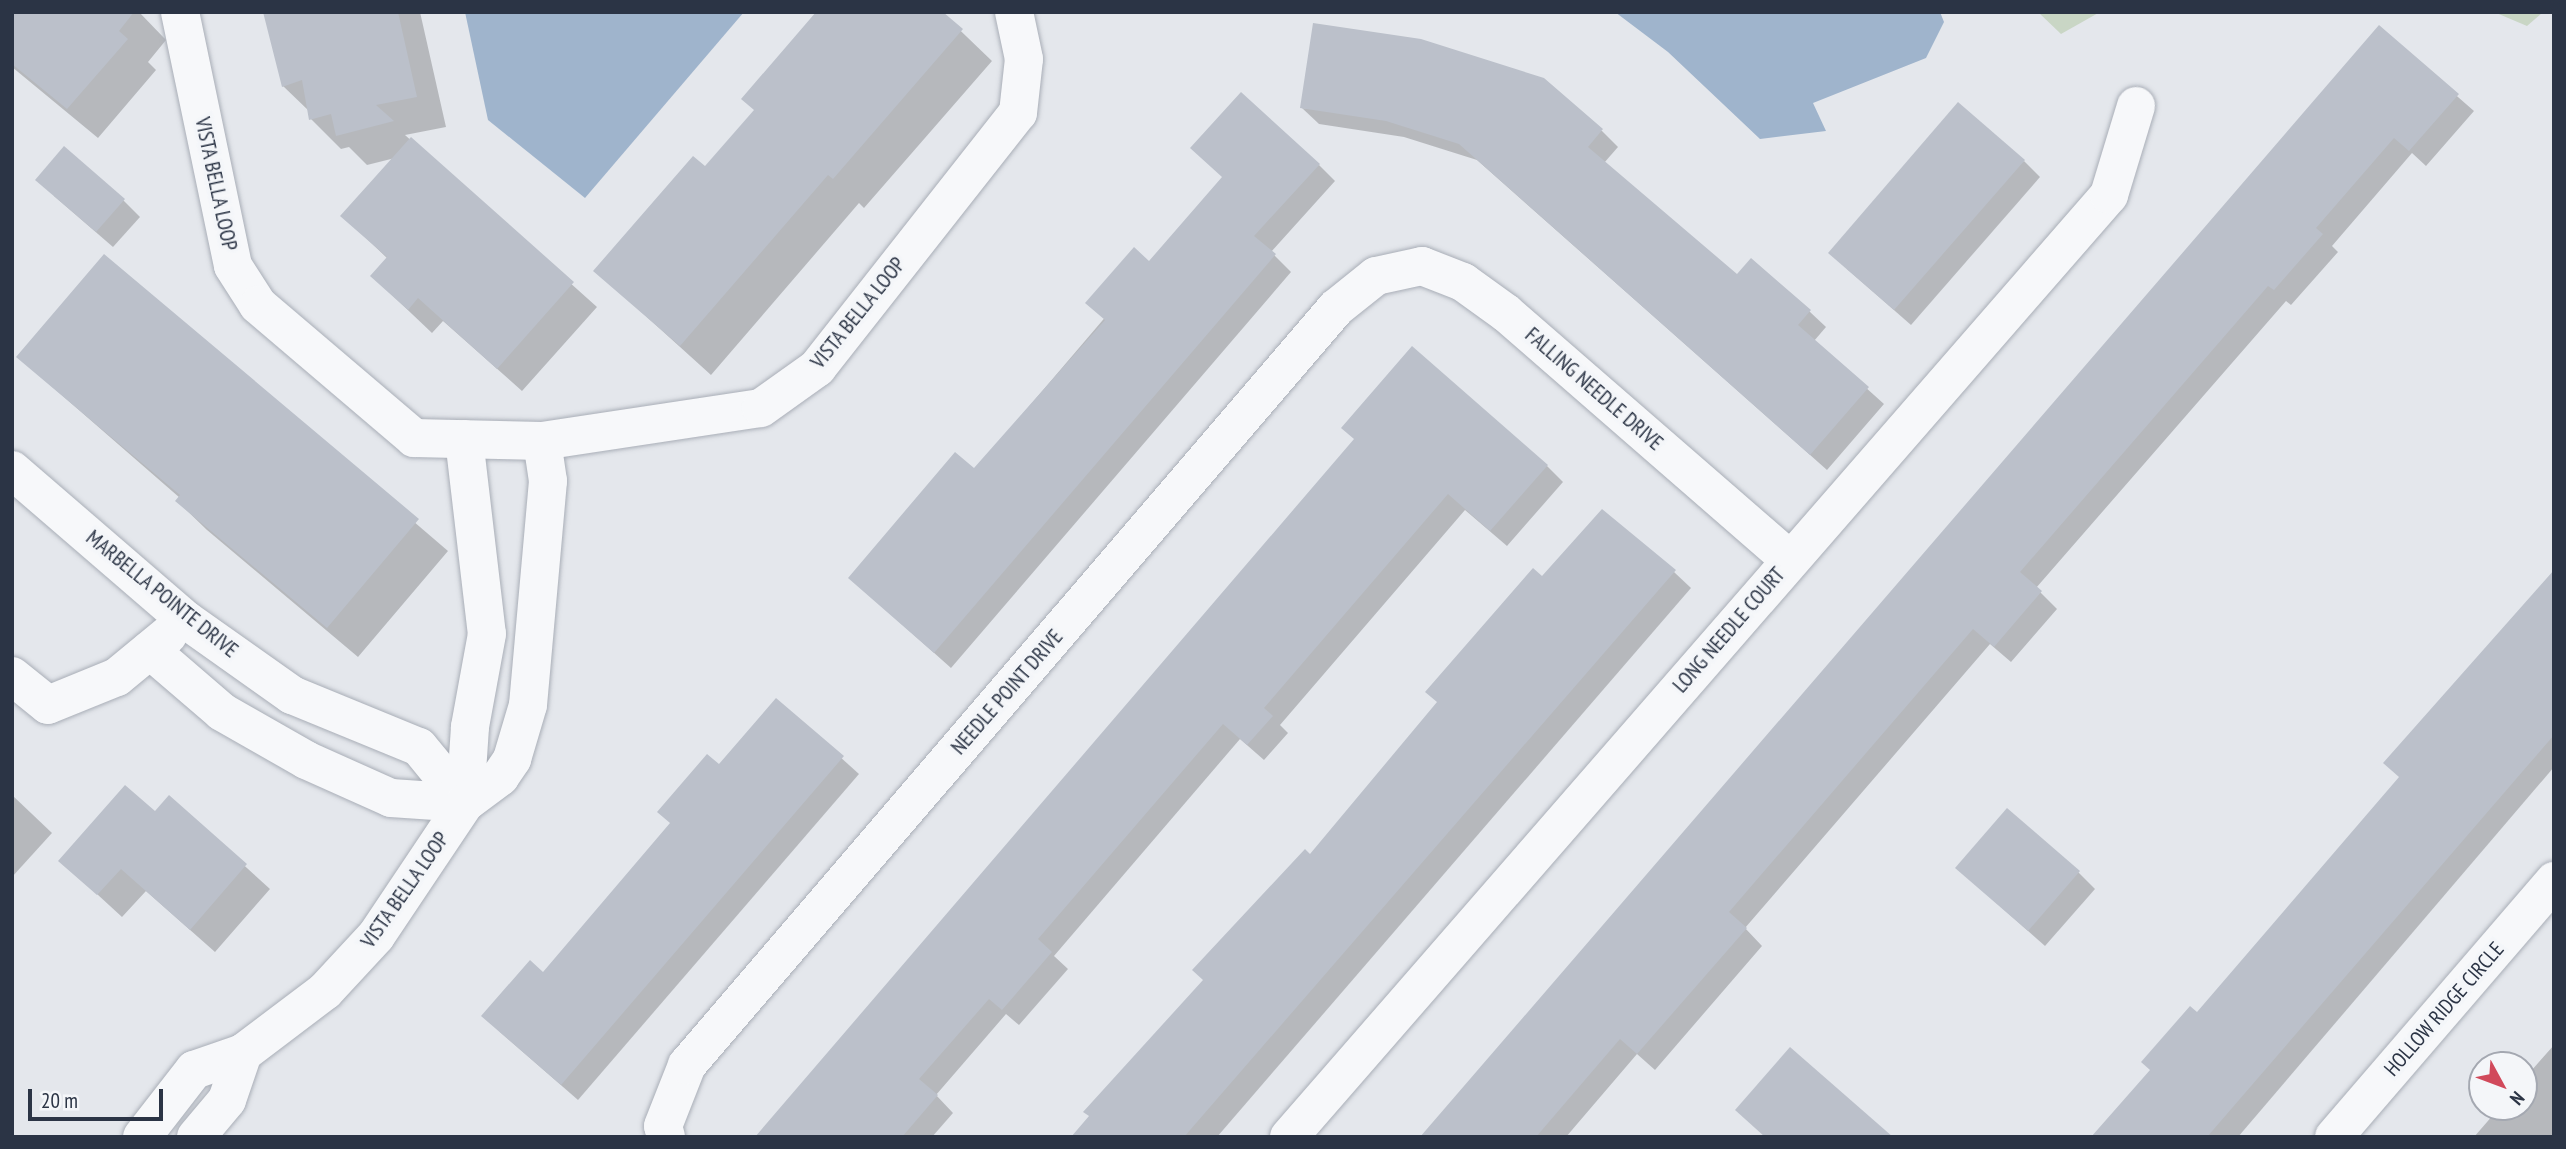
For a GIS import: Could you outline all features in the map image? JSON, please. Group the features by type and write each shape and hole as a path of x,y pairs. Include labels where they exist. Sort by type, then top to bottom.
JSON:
{"street":[{"name":"VISTA BELLA LOOP","path":"180,12 233,266 258,305 414,438 542,441 761,408 817,368 1018,113 1024,59 1014,12"},
{"name":"LONG NEEDLE COURT","path":"1289,1137 2109,195 2136,106"},
{"name":"FALLING NEEDLE DRIVE","path":"1376,276 1422,266 1462,282 1506,313 1790,560"},
{"name":"NEEDLE POINT DRIVE","path":"664,1132 687,1065 1336,308 1376,276"},
{"path":"149,650 222,712 295,754 391,798 465,803 470,727 487,634 464,439"},
{"name":"VISTA BELLA LOOP","path":"142,1137 194,1070 243,1053 325,990 376,936 465,803 500,777 512,759 528,705 548,481 542,441"},
{"name":"MARBELLA POINTE DRIVE","path":"12,470 186,620 292,695 419,747 465,803"},
{"path":"12,676 48,705 117,677 186,620"},
{"path":"295,754 320,706"},
{"name":"HOLLOW RIDGE CIRCLE","path":"2334,1137 2554,881"},
{"path":"196,1137 227,1100 243,1053"}],"green space":[{"path":"2038,12 2100,12 2061,34"},
{"path":"2494,12 2543,12 2527,26"}],"water":[{"path":"465,12 744,12 585,198 488,120"},
{"path":"1615,12 1940,12 1944,22 1926,58 1813,103 1826,131 1760,139 1668,52"}],"building":[{"path":"12,12 134,12 119,31 128,39 67,109 12,64"},
{"path":"263,12 398,12 417,97 376,105 394,121 336,136 331,114 309,120 302,80 282,87"},
{"path":"816,12 943,12 963,29 833,179 828,175 680,346 593,271 693,156 705,166 754,110 741,99"},
{"path":"1313,23 1421,39 1544,78 1603,129 1588,147 1737,274 1751,258 1811,310 1798,325 1869,387 1810,455 1459,144 1386,121 1300,108"},
{"path":"2379,25 2459,94 2409,151 2394,138 2316,228 2323,234 2274,290 2268,286 2020,572 2042,591 1994,647 1973,629 1729,912 1747,928 1637,1054 1620,1039 1536,1137 1420,1137"},
{"path":"1241,92 1320,164 1254,236 1276,254 934,653 848,578 955,452 974,468 1105,320 1085,303 1134,247 1149,261 1222,177 1190,148"},
{"path":"1958,102 2025,160 1894,310 1828,253"},
{"path":"411,137 574,282 497,369 418,298 408,310 370,276 387,257 340,216"},
{"path":"64,146 125,199 96,232 35,180"},
{"path":"104,254 419,519 327,628 175,501 180,495 16,357"},
{"path":"1412,346 1548,465 1490,531 1448,494 1264,708 1273,716 1247,745 1223,724 1038,939 1052,952 1002,1010 989,999 919,1079 938,1095 902,1137 755,1137 1354,439 1341,428"},
{"path":"1602,509 1676,570 1184,1137 1071,1137 1089,1116 1083,1112 1203,980 1192,970 1305,849 1310,854 1437,702 1425,692 1533,568 1542,576"},
{"path":"2554,570 2554,735 2207,1137 2091,1137 2150,1070 2141,1062 2190,1006 2197,1012 2399,777 2383,763"},
{"path":"776,698 844,756 561,1085 481,1016 530,960 543,972 670,823 657,812 707,754 719,764"},
{"path":"125,785 155,811 169,795 247,864 190,930 121,869 97,895 58,861"},
{"path":"2007,808 2080,871 2028,931 1955,868"},
{"path":"1790,1047 1893,1137 1765,1137 1735,1110"}]}
